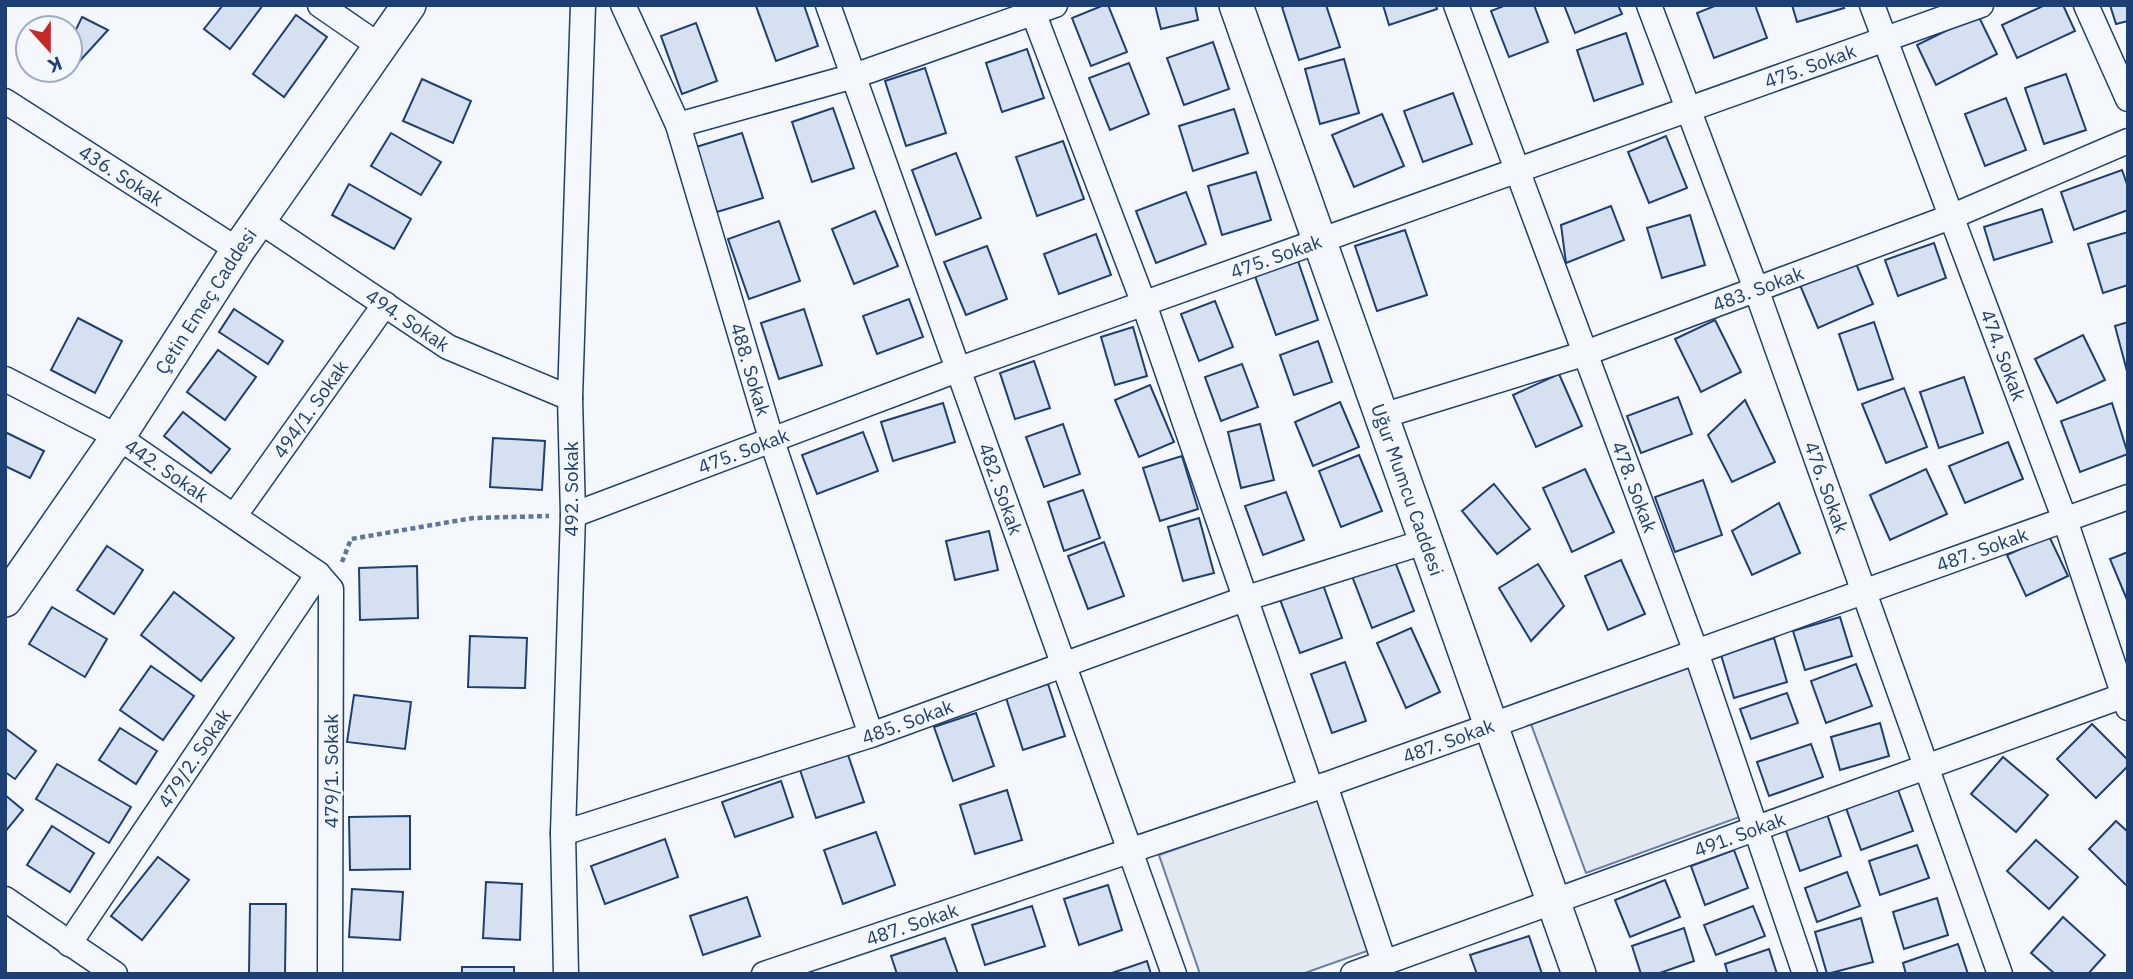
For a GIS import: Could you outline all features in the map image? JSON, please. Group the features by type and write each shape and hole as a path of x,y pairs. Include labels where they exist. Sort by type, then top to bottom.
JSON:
{"street":[{"path":"320,5 381,47"},
{"name":"Çetin Emeç Caddesi","path":"5,600 118,436 238,250 410,5"},
{"name":"492. Sokak","path":"566,974 563,833 573,515 570,398 583,5"},
{"name":"488. Sokak","path":"623,5 678,125 772,438 872,735"},
{"name":"482. Sokak","path":"828,5 1174,974"},
{"name":"Uğur Mumcu Caddesi","path":"1236,5 1424,542 1580,974"},
{"name":"478. Sokak","path":"1455,5 1696,652 1805,974"},
{"name":"476. Sokak","path":"1649,5 1756,289 1861,591 2000,974"},
{"name":"474. Sokak","path":"1872,5 2065,520 2126,699"},
{"name":"475. Sokak","path":"573,515 957,370 1981,5"},
{"path":"2086,5 2128,99"},
{"path":"678,125 853,76 1044,9 1247,598 1318,787 1371,969"},
{"name":"436. Sokak","path":"5,100 238,250"},
{"name":"483. Sokak","path":"1382,416 1583,354 1953,216 2128,141"},
{"name":"494. Sokak","path":"260,221 448,347 570,398"},
{"name":"494/1. Sokak","path":"235,515 385,304"},
{"name":"442. Sokak","path":"5,379 118,436 235,515 325,582"},
{"name":"487. Sokak","path":"770,973 1491,727 1861,591 2128,498"},
{"name":"485. Sokak","path":"563,833 872,735 1247,598 1424,542"},
{"name":"479/2. Sokak","path":"69,944 325,582"},
{"name":"479/1. Sokak","path":"325,582 330,974"},
{"name":"491. Sokak","path":"1371,969 1925,767 2126,699"},
{"path":"5,899 114,974"}],"path":[{"path":"325,582 351,538 473,518 573,515"}],"shaded area":[{"path":"1692,666 1745,815 1586,873 1531,724"},
{"path":"1318,799 1370,950 1302,974 1200,974 1159,855"}],"building":[{"path":"223,5 263,5 230,49 204,29"},
{"path":"804,5 818,46 776,61 756,6"},
{"path":"1108,5 1127,52 1091,66 1072,18"},
{"path":"1155,5 1195,5 1198,20 1161,29"},
{"path":"1326,5 1340,47 1299,60 1282,7"},
{"path":"1383,5 1436,5 1437,9 1389,25"},
{"path":"1506,5 1534,5 1548,42 1509,57 1491,11"},
{"path":"1564,5 1618,5 1622,14 1575,33"},
{"path":"1717,5 1755,5 1767,38 1714,58 1697,13"},
{"path":"1792,5 1843,5 1844,8 1797,22"},
{"path":"2045,5 2063,5 2075,31 2017,58 2002,25"},
{"path":"2110,5 2128,5 2128,21 2116,24"},
{"path":"296,15 327,37 284,97 253,74"},
{"path":"1978,15 1997,54 1936,85 1917,45"},
{"path":"84,18 108,30 84,56"},
{"path":"696,23 717,81 682,94 661,36"},
{"path":"1626,33 1643,84 1594,101 1577,50"},
{"path":"1213,42 1229,89 1184,105 1167,58"},
{"path":"1027,49 1044,98 1002,112 986,63"},
{"path":"1344,59 1359,113 1320,124 1305,69"},
{"path":"1129,63 1149,114 1110,130 1089,78"},
{"path":"925,68 946,133 906,146 885,81"},
{"path":"2066,74 2086,130 2044,144 2025,88"},
{"path":"422,79 471,101 453,143 403,121"},
{"path":"1453,93 1472,144 1423,162 1404,111"},
{"path":"2006,98 2026,150 1985,166 1965,114"},
{"path":"833,108 854,168 812,182 792,122"},
{"path":"1234,109 1248,153 1193,171 1179,126"},
{"path":"1382,114 1404,166 1354,187 1332,135"},
{"path":"391,133 441,162 421,195 371,166"},
{"path":"742,133 763,198 717,212 696,147"},
{"path":"1666,136 1687,188 1649,203 1628,152"},
{"path":"1063,141 1084,199 1037,216 1016,157"},
{"path":"956,153 981,218 936,235 912,170"},
{"path":"2122,170 2128,187 2128,210 2074,230 2061,192"},
{"path":"1256,172 1271,220 1222,235 1208,186"},
{"path":"349,184 411,219 394,249 332,215"},
{"path":"1186,192 1206,244 1156,263 1136,211"},
{"path":"1611,206 1624,240 1566,263 1561,225"},
{"path":"2042,209 2052,242 1994,260 1984,227"},
{"path":"875,211 898,266 854,284 832,229"},
{"path":"1690,215 1705,265 1662,278 1647,228"},
{"path":"779,221 800,281 749,299 728,239"},
{"path":"1405,230 1427,295 1377,311 1355,246"},
{"path":"2128,232 2128,285 2103,293 2088,244"},
{"path":"1096,234 1111,275 1059,294 1044,254"},
{"path":"1934,243 1946,278 1898,296 1885,260"},
{"path":"987,246 1007,299 966,315 944,262"},
{"path":"1298,261 1318,320 1276,335 1255,276"},
{"path":"1855,261 1873,304 1818,328 1800,285"},
{"path":"909,299 923,337 877,354 863,316"},
{"path":"1215,301 1233,347 1199,361 1181,314"},
{"path":"234,309 283,341 268,364 219,332"},
{"path":"804,309 822,365 779,379 761,323"},
{"path":"78,318 122,341 95,393 51,370"},
{"path":"1715,320 1741,372 1701,392 1675,339"},
{"path":"1874,322 1893,379 1858,390 1839,334"},
{"path":"2128,322 2128,375 2115,326"},
{"path":"1133,327 1147,376 1115,385 1101,337"},
{"path":"2083,335 2105,380 2057,403 2035,359"},
{"path":"1318,341 1332,382 1294,395 1280,355"},
{"path":"218,350 256,377 225,420 187,392"},
{"path":"1034,361 1050,408 1015,419 1000,373"},
{"path":"1242,364 1258,407 1221,421 1205,377"},
{"path":"1559,374 1582,426 1536,447 1513,395"},
{"path":"1964,377 1983,433 1939,448 1920,392"},
{"path":"1150,385 1174,442 1139,457 1115,400"},
{"path":"1904,388 1927,447 1886,463 1862,404"},
{"path":"1678,397 1692,434 1641,453 1627,416"},
{"path":"1745,400 1775,462 1732,482 1708,435"},
{"path":"1340,402 1359,447 1313,466 1295,422"},
{"path":"943,403 955,442 893,461 881,422"},
{"path":"2112,403 2128,454 2080,472 2061,421"},
{"path":"183,412 230,449 211,473 164,436"},
{"path":"1063,424 1080,474 1044,487 1026,437"},
{"path":"1260,424 1274,480 1241,488 1228,432"},
{"path":"5,432 44,451 30,478 5,466"},
{"path":"863,432 878,471 817,494 802,455"},
{"path":"493,438 545,441 542,490 490,487"},
{"path":"2008,442 2023,479 1965,503 1949,466"},
{"path":"1359,455 1382,511 1341,527 1319,471"},
{"path":"1182,456 1198,509 1160,521 1143,468"},
{"path":"1585,469 1614,532 1572,552 1543,488"},
{"path":"1926,469 1947,514 1890,540 1870,495"},
{"path":"1703,480 1722,535 1675,552 1655,497"},
{"path":"1494,484 1530,529 1497,554 1462,511"},
{"path":"1083,490 1100,538 1064,551 1048,502"},
{"path":"1286,492 1304,540 1263,555 1245,506"},
{"path":"1779,503 1800,553 1752,575 1732,531"},
{"path":"1199,518 1214,573 1183,581 1168,527"},
{"path":"989,531 998,570 955,580 946,541"},
{"path":"2049,536 2068,576 2026,596 2007,555"},
{"path":"1104,542 1124,596 1088,609 1068,556"},
{"path":"107,546 143,570 114,614 77,590"},
{"path":"2128,552 2128,602 2110,559"},
{"path":"1394,559 1414,611 1372,628 1352,576"},
{"path":"1621,560 1645,614 1608,630 1585,576"},
{"path":"1538,564 1564,606 1531,641 1499,588"},
{"path":"417,566 418,618 360,620 359,568"},
{"path":"1321,579 1342,638 1300,653 1278,594"},
{"path":"174,592 234,638 201,681 141,635"},
{"path":"52,607 107,639 85,677 29,644"},
{"path":"1840,617 1852,656 1805,670 1793,631"},
{"path":"1411,628 1440,692 1406,708 1377,643"},
{"path":"470,636 527,638 525,688 468,687"},
{"path":"1774,638 1787,682 1734,698 1721,655"},
{"path":"1345,662 1366,721 1332,733 1311,674"},
{"path":"1856,664 1872,706 1826,723 1811,681"},
{"path":"151,666 194,696 163,740 120,710"},
{"path":"1048,684 1065,736 1023,750 1006,698"},
{"path":"1787,693 1798,723 1751,739 1740,709"},
{"path":"354,695 411,702 405,749 347,742"},
{"path":"976,713 994,766 953,781 934,727"},
{"path":"1880,723 1889,756 1840,770 1831,737"},
{"path":"2092,724 2128,760 2128,766 2096,798 2057,759"},
{"path":"5,728 36,751 15,779 5,772"},
{"path":"120,728 157,751 136,784 99,760"},
{"path":"1811,744 1823,777 1769,796 1757,762"},
{"path":"846,749 864,802 816,818 798,764"},
{"path":"2003,757 2048,795 2016,832 1971,794"},
{"path":"57,764 131,807 109,843 36,799"},
{"path":"781,781 793,817 735,837 722,802"},
{"path":"1897,787 1913,831 1861,850 1845,805"},
{"path":"1007,790 1022,840 975,854 960,805"},
{"path":"5,795 23,810 5,832"},
{"path":"1827,814 1841,856 1800,871 1785,828"},
{"path":"410,816 410,869 350,870 349,817"},
{"path":"2116,821 2128,832 2127,886 2089,849"},
{"path":"52,826 94,853 70,892 27,865"},
{"path":"876,832 895,885 843,904 824,850"},
{"path":"665,839 678,877 605,904 591,866"},
{"path":"2036,840 2078,877 2049,909 2007,871"},
{"path":"1917,845 1929,878 1880,895 1869,861"},
{"path":"1734,850 1748,888 1705,905 1691,866"},
{"path":"158,857 189,880 142,940 111,916"},
{"path":"1847,872 1860,906 1817,922 1805,888"},
{"path":"1665,880 1680,917 1630,937 1615,900"},
{"path":"486,882 522,884 520,940 483,938"},
{"path":"1108,885 1122,930 1079,945 1064,899"},
{"path":"352,889 403,892 400,940 349,937"},
{"path":"747,897 760,936 703,955 690,916"},
{"path":"1937,898 1948,935 1904,949 1893,912"},
{"path":"250,904 286,904 285,974 249,974"},
{"path":"1032,906 1045,946 985,965 972,925"},
{"path":"1753,906 1765,936 1716,955 1704,925"},
{"path":"2063,917 2105,955 2088,974 2055,974 2031,953"},
{"path":"1861,918 1873,962 1827,974 1815,932"},
{"path":"1684,928 1694,961 1657,974 1641,974 1632,946"},
{"path":"1529,936 1542,974 1477,974 1470,955"},
{"path":"945,938 958,974 897,974 891,956"},
{"path":"1958,944 1968,974 1906,974 1903,963"},
{"path":"1769,949 1777,974 1728,974 1725,964"},
{"path":"1147,961 1151,974 1109,974"},
{"path":"462,967 514,967 514,974 462,974"}]}
